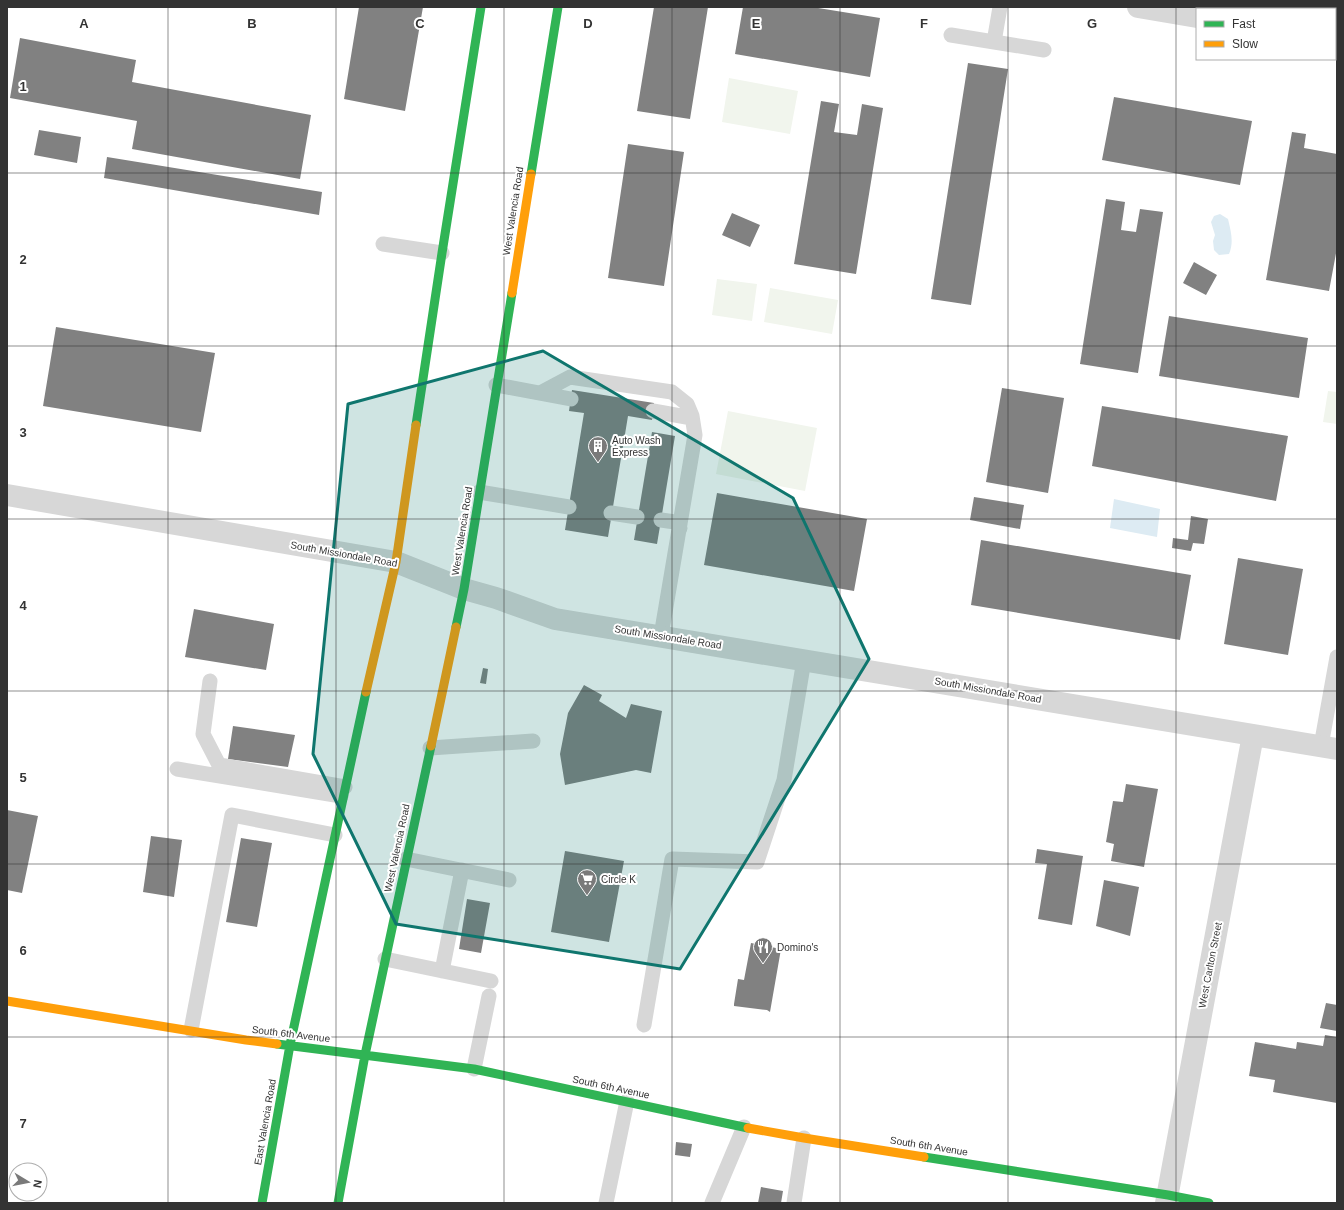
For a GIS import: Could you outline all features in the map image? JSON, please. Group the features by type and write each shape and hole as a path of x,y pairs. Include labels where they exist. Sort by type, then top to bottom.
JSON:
{"main road":[{"path":"290,1045 378,631 396,562 442,253 481,7"},
{"name":"West Valencia Road","path":"365,1055 464,589 558,7"},
{"name":"South 6th Avenue","path":"7,1001 246,1040 474,1069 744,1127 804,1138 1167,1199 1209,1203"},
{"name":"East Valencia Road","path":"262,1203 290,1045"},
{"path":"338,1203 365,1055"}],"street":[{"path":"1138,7 1196,17"},
{"name":"South Missiondale Road","path":"7,495 396,562 464,589 496,598 555,619 1329,748"},
{"name":"West Carlton Street","path":"1167,1199 1254,735"}],"lane":[{"path":"994,42 1000,7"},
{"path":"951,35 1044,50"},
{"path":"384,244 442,253"},
{"path":"540,393 570,377 672,392 687,404 692,418 695,435 661,636"},
{"path":"496,385 571,399"},
{"path":"653,411 692,418"},
{"path":"479,492 568,507"},
{"path":"611,513 637,517"},
{"path":"661,520 675,522 680,528"},
{"path":"1329,748 1337,657"},
{"path":"644,1025 672,859 756,862 784,780 804,660"},
{"path":"210,681 203,734 219,765 344,792"},
{"path":"430,748 533,741"},
{"path":"176,769 344,792"},
{"path":"191,1030 232,815 335,834"},
{"path":"406,859 509,880"},
{"path":"442,971 462,870"},
{"path":"385,959 442,971 490,988 474,1069"},
{"path":"606,1203 627,1101"},
{"path":"712,1203 744,1127"},
{"path":"794,1203 804,1138"}],"highlighted area":[{"path":"543,351 793,498 869,659 680,969 396,924 313,754 348,404"}],"shaded area":[{"path":"729,78 798,91 790,134 722,122"},
{"path":"1220,214 1228,219 1232,241 1229,254 1219,255 1214,250 1213,241 1215,235 1211,222 1214,216"},
{"path":"717,279 757,284 752,321 712,315"},
{"path":"770,288 838,300 832,334 764,322"},
{"path":"1328,391 1337,392 1337,424 1323,422"},
{"path":"728,411 817,428 805,491 716,474"},
{"path":"1114,499 1160,509 1157,537 1110,528"}],"building":[{"path":"359,7 423,7 405,111 344,99"},
{"path":"654,7 708,7 690,119 637,111"},
{"path":"743,7 812,7 880,18 870,77 735,54"},
{"path":"20,38 136,60 132,82 311,115 300,179 132,149 137,121 10,98"},
{"path":"968,63 1008,69 971,305 931,299"},
{"path":"1114,97 1252,121 1240,185 1102,160"},
{"path":"821,101 839,104 834,132 857,135 862,104 883,108 856,274 794,264"},
{"path":"39,130 81,137 77,163 34,155"},
{"path":"1292,132 1306,134 1304,148 1337,154 1337,248 1329,291 1266,280"},
{"path":"628,144 684,152 664,286 608,278"},
{"path":"107,157 322,192 319,215 104,178"},
{"path":"1106,199 1125,202 1121,230 1136,232 1140,209 1163,212 1138,373 1080,364"},
{"path":"732,213 760,225 750,247 722,235"},
{"path":"1194,262 1217,275 1206,295 1183,283"},
{"path":"1169,316 1308,338 1299,398 1159,376"},
{"path":"56,327 215,353 201,432 43,406"},
{"path":"1002,388 1064,398 1048,493 986,482"},
{"name":"Auto Wash Express","path":"572,390 654,403 652,420 628,416 608,537 565,530 584,413 569,411"},
{"path":"1102,406 1288,436 1276,501 1092,466"},
{"path":"652,432 675,436 657,544 634,540"},
{"path":"717,493 867,519 854,591 704,565"},
{"path":"974,497 1024,505 1020,529 970,520"},
{"path":"1191,516 1208,519 1204,544 1193,543 1191,551 1172,548 1173,538 1188,540"},
{"path":"981,540 1191,575 1180,640 971,605"},
{"path":"1238,558 1303,569 1288,655 1224,644"},
{"path":"194,609 274,624 266,670 185,657"},
{"path":"483,668 488,669 486,684 480,683"},
{"path":"584,685 602,695 599,701 626,718 631,704 662,711 651,773 636,770 565,785 560,754 568,713"},
{"path":"233,726 295,735 288,767 228,759"},
{"path":"1126,784 1158,789 1144,867 1111,861 1114,844 1106,842 1113,801 1123,802"},
{"path":"7,810 38,816 22,893 7,890"},
{"path":"151,836 182,840 174,897 143,892"},
{"path":"241,838 272,843 257,927 226,922"},
{"path":"1037,849 1083,856 1072,925 1038,919 1047,864 1035,863"},
{"name":"Circle K","path":"565,851 624,861 609,942 551,932"},
{"path":"1104,880 1139,887 1130,936 1096,926"},
{"path":"467,899 490,903 481,953 459,949"},
{"name":"Domino's","path":"751,943 781,949 770,1012 767,1010 734,1006 738,979 744,980"},
{"path":"1326,1003 1337,1005 1337,1031 1320,1028"},
{"path":"1325,1035 1337,1037 1337,1103 1273,1092 1275,1080 1249,1076 1255,1042 1296,1049 1297,1042 1323,1046"},
{"path":"676,1142 692,1144 690,1157 675,1155"},
{"path":"761,1187 783,1191 781,1203 758,1203"}],"traffic: fast":[{"path":"416,425 481,7"},
{"path":"531,174 558,7"},
{"path":"456,627 464,589 512,293"},
{"path":"262,1203 290,1045 366,692"},
{"path":"338,1203 365,1055 431,746"},
{"path":"277,1044 474,1069 748,1128"},
{"path":"924,1157 1168,1195 1209,1203"}],"traffic: slow":[{"path":"512,293 531,174"},
{"path":"366,692 396,562 416,425"},
{"path":"431,746 456,627"},
{"path":"7,1001 277,1044"},
{"path":"748,1128 924,1157"}],"place":[{"name":"Auto Wash Express","path":"598,463"},
{"name":"Circle K","path":"587,896"},
{"name":"Domino's","path":"763,964"}]}
